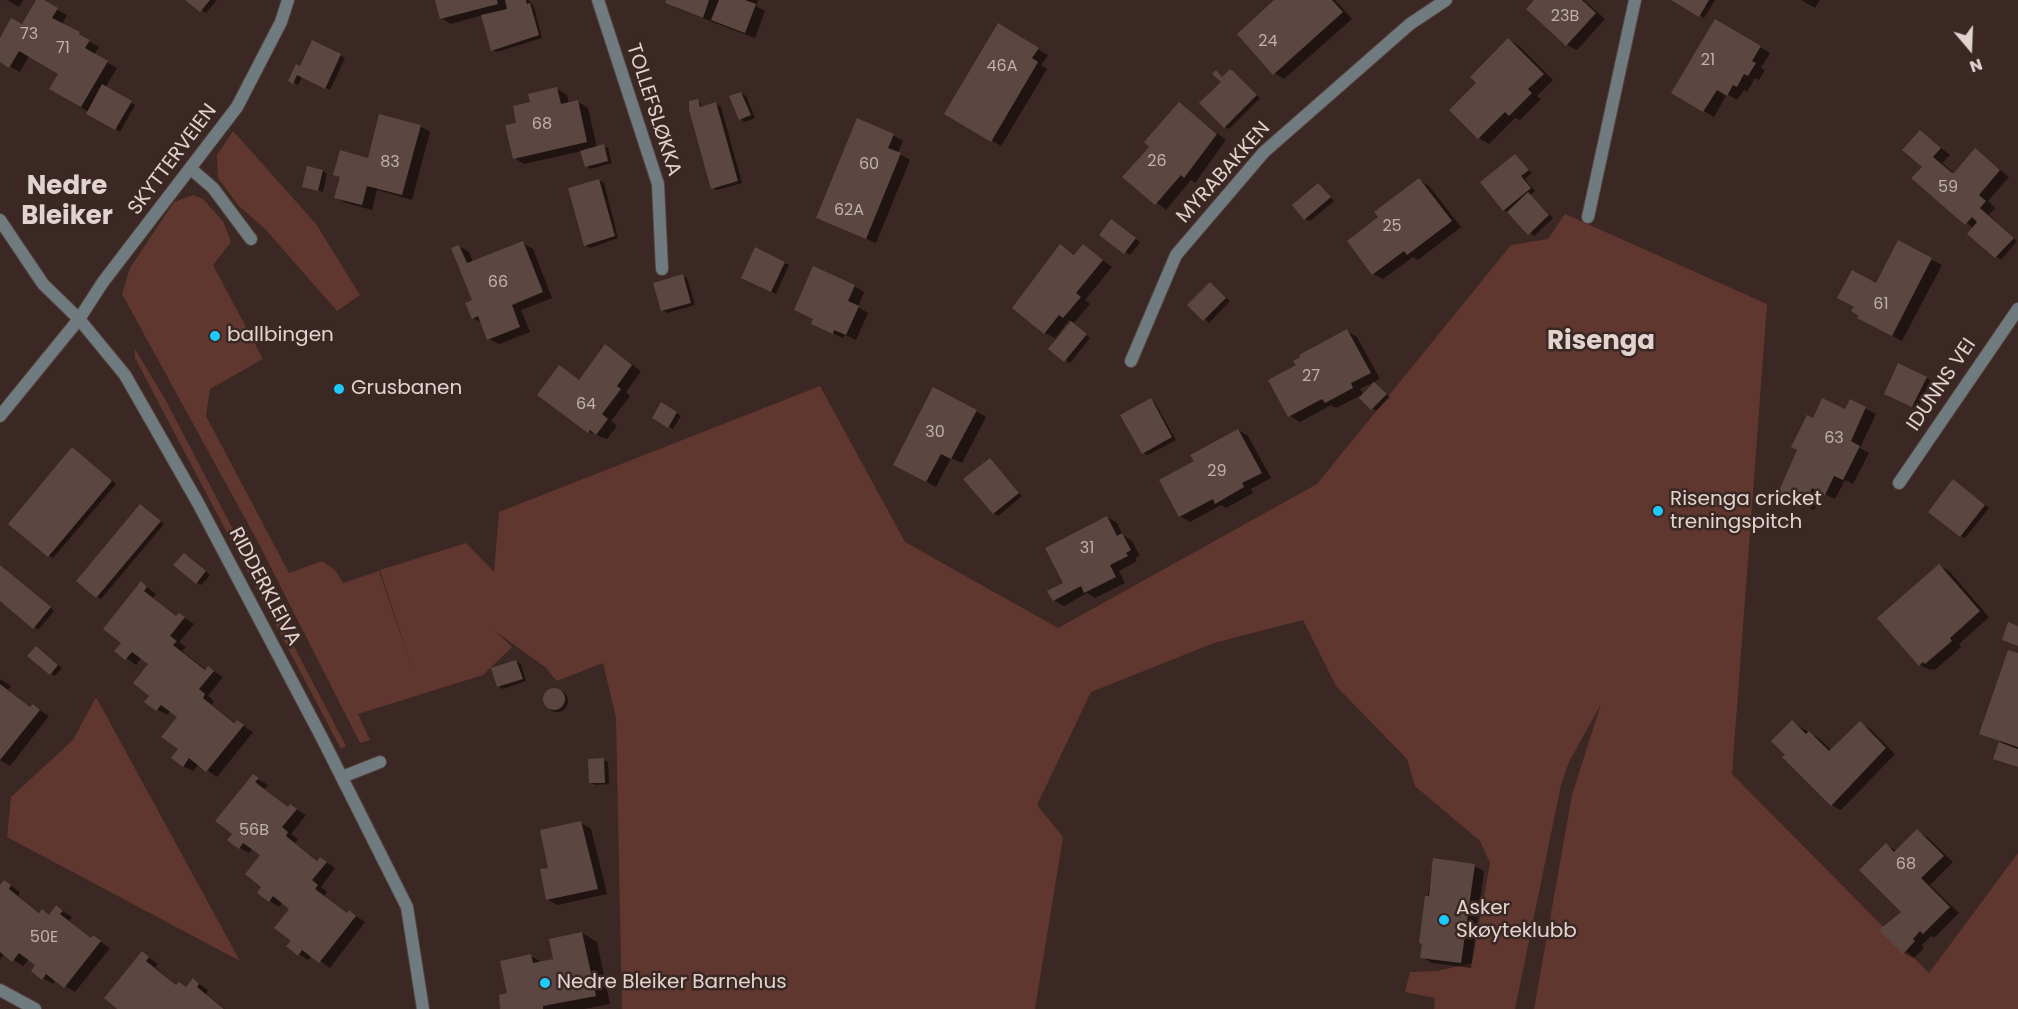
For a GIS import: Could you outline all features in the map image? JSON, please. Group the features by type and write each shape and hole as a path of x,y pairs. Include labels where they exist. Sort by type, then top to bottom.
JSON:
{"street":[{"name":"SKYTTERVEIEN","path":"0,416 79,318 103,282 237,107 281,22 288,0"},
{"name":"TOLLEFSLØKKA","path":"598,0 658,184 662,269"},
{"name":"MYRABAKKEN","path":"1131,361 1176,255 1264,152 1410,24 1446,0"},
{"path":"1588,217 1635,0"},
{"path":"191,169 213,188 251,239"},
{"name":"RIDDERKLEIVA","path":"0,220 43,284 79,318 125,375 166,445 342,777 407,907 423,1009"},
{"name":"IDUNNS VEI","path":"1899,483 2018,309"},
{"path":"342,777 380,762"},
{"path":"0,990 35,1009"}],"shaded area":[{"path":"233,131 316,224 360,295 337,311 265,229 238,205 218,178 217,155"},
{"path":"193,195 203,199 223,221 231,242 213,265 263,359 210,389 206,416 289,573 322,561 335,570 343,583 379,571 413,671 380,570 466,543 494,572 499,512 820,386 905,542 1058,628 1317,484 1511,245 1548,239 1565,214 1767,304 1732,774 1929,973 2018,853 2018,1009 1534,1009 1572,795 1601,704 1569,762 1561,785 1515,1009 1434,1009 1435,998 1405,992 1410,972 1437,971 1472,963 1490,863 1480,841 1415,786 1407,759 1336,686 1303,620 1214,643 1091,692 1037,805 1063,837 1035,1009 622,1009 616,718 603,663 557,681 545,667 495,631 512,647 483,675 358,714 370,740 360,743 259,544 122,294 130,268 174,202"},
{"path":"135,349 165,399 346,746 341,749 135,358"},
{"path":"96,697 240,961 7,837 11,797 73,740"}],"building":[{"path":"36,0 44,0 58,8 52,18 80,32 79,34 90,40 85,48 108,61 81,107 49,89 58,74 19,51 9,68 0,62 0,38 11,18 22,24"},
{"path":"185,0 210,0 200,12"},
{"path":"435,0 497,0 498,4 440,19"},
{"path":"505,0 526,0 527,4 530,3 539,35 491,51 481,15 507,9"},
{"path":"666,0 709,0 703,18 665,3"},
{"path":"719,0 745,0 756,4 745,33 711,20"},
{"path":"1274,0 1332,0 1343,12 1273,75 1237,34"},
{"path":"1534,0 1582,0 1596,13 1566,46 1526,9"},
{"path":"1671,0 1709,0 1699,17"},
{"path":"1715,19 1761,46 1752,61 1756,63 1748,76 1744,74 1737,87 1733,85 1727,96 1717,90 1703,112 1671,93"},
{"path":"998,23 1039,48 1032,58 1038,62 991,142 944,114"},
{"path":"1508,38 1544,74 1528,89 1532,93 1509,116 1505,112 1478,139 1449,110 1476,83 1470,77"},
{"path":"312,40 341,54 325,89 297,75 293,84 288,81 296,64 300,66"},
{"path":"1216,70 1222,77 1232,70 1257,95 1224,128 1199,103 1221,82 1212,74"},
{"path":"102,84 132,101 115,130 86,114"},
{"path":"557,87 561,104 578,100 587,142 513,159 505,125 516,123 513,106 530,102 528,94"},
{"path":"741,92 751,115 739,120 729,96"},
{"path":"698,99 700,107 716,102 738,181 711,189 689,110 689,101"},
{"path":"1179,102 1217,134 1184,178 1181,175 1155,205 1122,177 1149,147 1144,142"},
{"path":"379,114 421,125 402,195 367,186 362,205 334,198 340,177 333,175 340,150 368,158"},
{"path":"857,118 894,134 888,148 901,153 866,239 816,218"},
{"path":"1920,130 1941,148 1933,157 1951,172 1954,173 1975,148 2000,170 1979,195 1986,201 1980,208 2014,238 1995,258 1967,234 1977,222 1972,217 1965,225 1911,178 1922,167 1902,150"},
{"path":"604,144 608,161 585,167 580,151"},
{"path":"1515,154 1529,170 1521,176 1531,188 1503,211 1480,182"},
{"path":"307,166 323,170 318,191 302,187"},
{"path":"1419,178 1452,221 1407,255 1404,251 1372,275 1347,241 1378,217 1374,212"},
{"path":"599,179 615,236 584,246 568,188"},
{"path":"1318,183 1331,197 1304,220 1292,205"},
{"path":"1528,192 1549,215 1528,235 1507,212"},
{"path":"1111,219 1136,238 1124,254 1099,235"},
{"path":"1898,240 1932,258 1892,336 1857,318 1859,316 1851,311 1854,307 1837,298 1852,270 1876,283"},
{"path":"523,241 543,292 512,305 520,327 487,340 478,316 472,319 465,303 472,300 451,248 459,245 467,263"},
{"path":"1060,244 1074,255 1083,244 1103,260 1076,293 1081,297 1063,318 1059,315 1044,334 1012,308"},
{"path":"755,247 785,262 771,292 741,278"},
{"path":"813,266 855,285 848,301 859,306 846,335 834,330 833,334 811,324 813,319 794,310"},
{"path":"683,274 691,303 661,311 653,283"},
{"path":"1210,282 1226,298 1203,321 1187,305"},
{"path":"1071,321 1087,334 1064,362 1048,349"},
{"path":"1347,329 1371,373 1351,383 1353,388 1325,403 1322,399 1288,417 1268,380 1296,365 1293,361 1300,357 1299,355"},
{"path":"605,344 632,365 617,386 621,389 602,414 608,419 596,435 590,430 588,433 537,395 559,365 579,380"},
{"path":"1898,363 1927,377 1912,407 1884,394"},
{"path":"1374,382 1387,394 1371,410 1359,398"},
{"path":"933,387 977,410 951,459 941,454 926,482 893,465"},
{"path":"1151,398 1172,437 1142,454 1120,415"},
{"path":"1822,398 1845,409 1850,399 1866,407 1851,441 1860,446 1843,480 1834,476 1825,495 1812,488 1804,506 1778,493 1797,450 1791,447 1807,415 1813,418"},
{"path":"661,402 677,412 668,428 652,418"},
{"path":"1238,429 1262,473 1242,483 1244,487 1215,504 1213,499 1179,517 1159,480 1194,461 1190,455"},
{"path":"72,447 112,481 48,557 8,524"},
{"path":"990,458 1019,493 993,514 963,479"},
{"path":"1953,479 1985,505 1960,537 1928,512"},
{"path":"140,504 161,521 96,598 76,581"},
{"path":"1107,516 1117,536 1122,533 1131,550 1126,553 1128,556 1110,565 1116,577 1084,593 1081,586 1053,601 1047,591 1063,583 1045,548"},
{"path":"184,553 206,571 196,584 173,565"},
{"path":"1939,564 1980,611 1950,638 1952,641 1925,664 1923,662 1919,666 1877,618"},
{"path":"0,565 51,607 33,629 0,601"},
{"path":"141,581 147,587 144,591 176,616 179,613 185,617 170,636 177,641 173,645 205,670 208,666 214,671 199,689 205,694 203,698 234,723 237,720 244,725 206,772 189,758 183,767 171,758 178,749 161,737 177,717 161,705 156,711 144,702 149,696 133,683 148,664 132,652 125,660 114,651 121,643 103,629"},
{"path":"2008,622 2018,626 2018,646 2002,640"},
{"path":"36,646 58,665 50,675 27,656"},
{"path":"2008,650 2018,653 2018,747 1979,734"},
{"path":"516,660 523,679 497,687 491,668"},
{"path":"0,684 30,707 33,704 40,710 0,760"},
{"path":"554,688 562,691 565,699 562,707 554,710 546,707 543,699 546,691"},
{"path":"1792,720 1806,734 1809,731 1829,751 1860,721 1886,748 1831,806 1782,757 1785,755 1771,741"},
{"path":"1999,742 2018,749 2018,767 1993,759"},
{"path":"604,758 605,783 589,783 588,759"},
{"path":"253,774 259,778 255,782 288,807 290,804 297,809 282,827 288,832 286,836 317,861 320,857 327,862 312,880 318,885 315,889 347,913 349,910 356,916 319,963 302,950 298,956 286,946 291,941 274,928 289,909 273,896 269,902 257,893 261,887 245,874 260,855 243,843 239,849 233,845 227,840 232,834 215,821"},
{"path":"581,821 598,889 546,900 540,869 548,868 540,830"},
{"path":"1917,829 1944,856 1921,878 1950,907 1923,934 1920,931 1913,939 1915,941 1903,954 1879,930 1901,912 1859,870 1886,843 1894,852"},
{"name":"Asker Skøyteklubb","path":"1433,858 1475,864 1461,963 1420,958 1422,944 1419,943 1425,896 1429,896"},
{"path":"4,880 11,885 9,889 39,913 42,909 49,915 56,905 63,911 60,914 91,938 93,935 101,941 64,988 46,974 42,980 31,971 35,965 19,953 12,962 0,952 0,885"},
{"path":"582,932 596,996 543,1006 543,1009 500,1009 499,995 507,993 500,961 531,954 533,963 553,959 549,939"},
{"path":"142,951 149,957 146,961 176,985 179,982 186,987 193,978 199,984 197,987 224,1009 117,1009 104,998"}],"place":[{"name":"ballbingen","path":"215,336"},
{"name":"Grusbanen","path":"339,389"},
{"name":"Risenga cricket treningspitch","path":"1658,511"},
{"name":"Asker Skøyteklubb","path":"1444,920"},
{"name":"Nedre Bleiker Barnehus","path":"545,983"}],"district":[{"name":"Nedre Bleiker","path":"67,202"},
{"name":"Risenga","path":"1601,342"}]}
